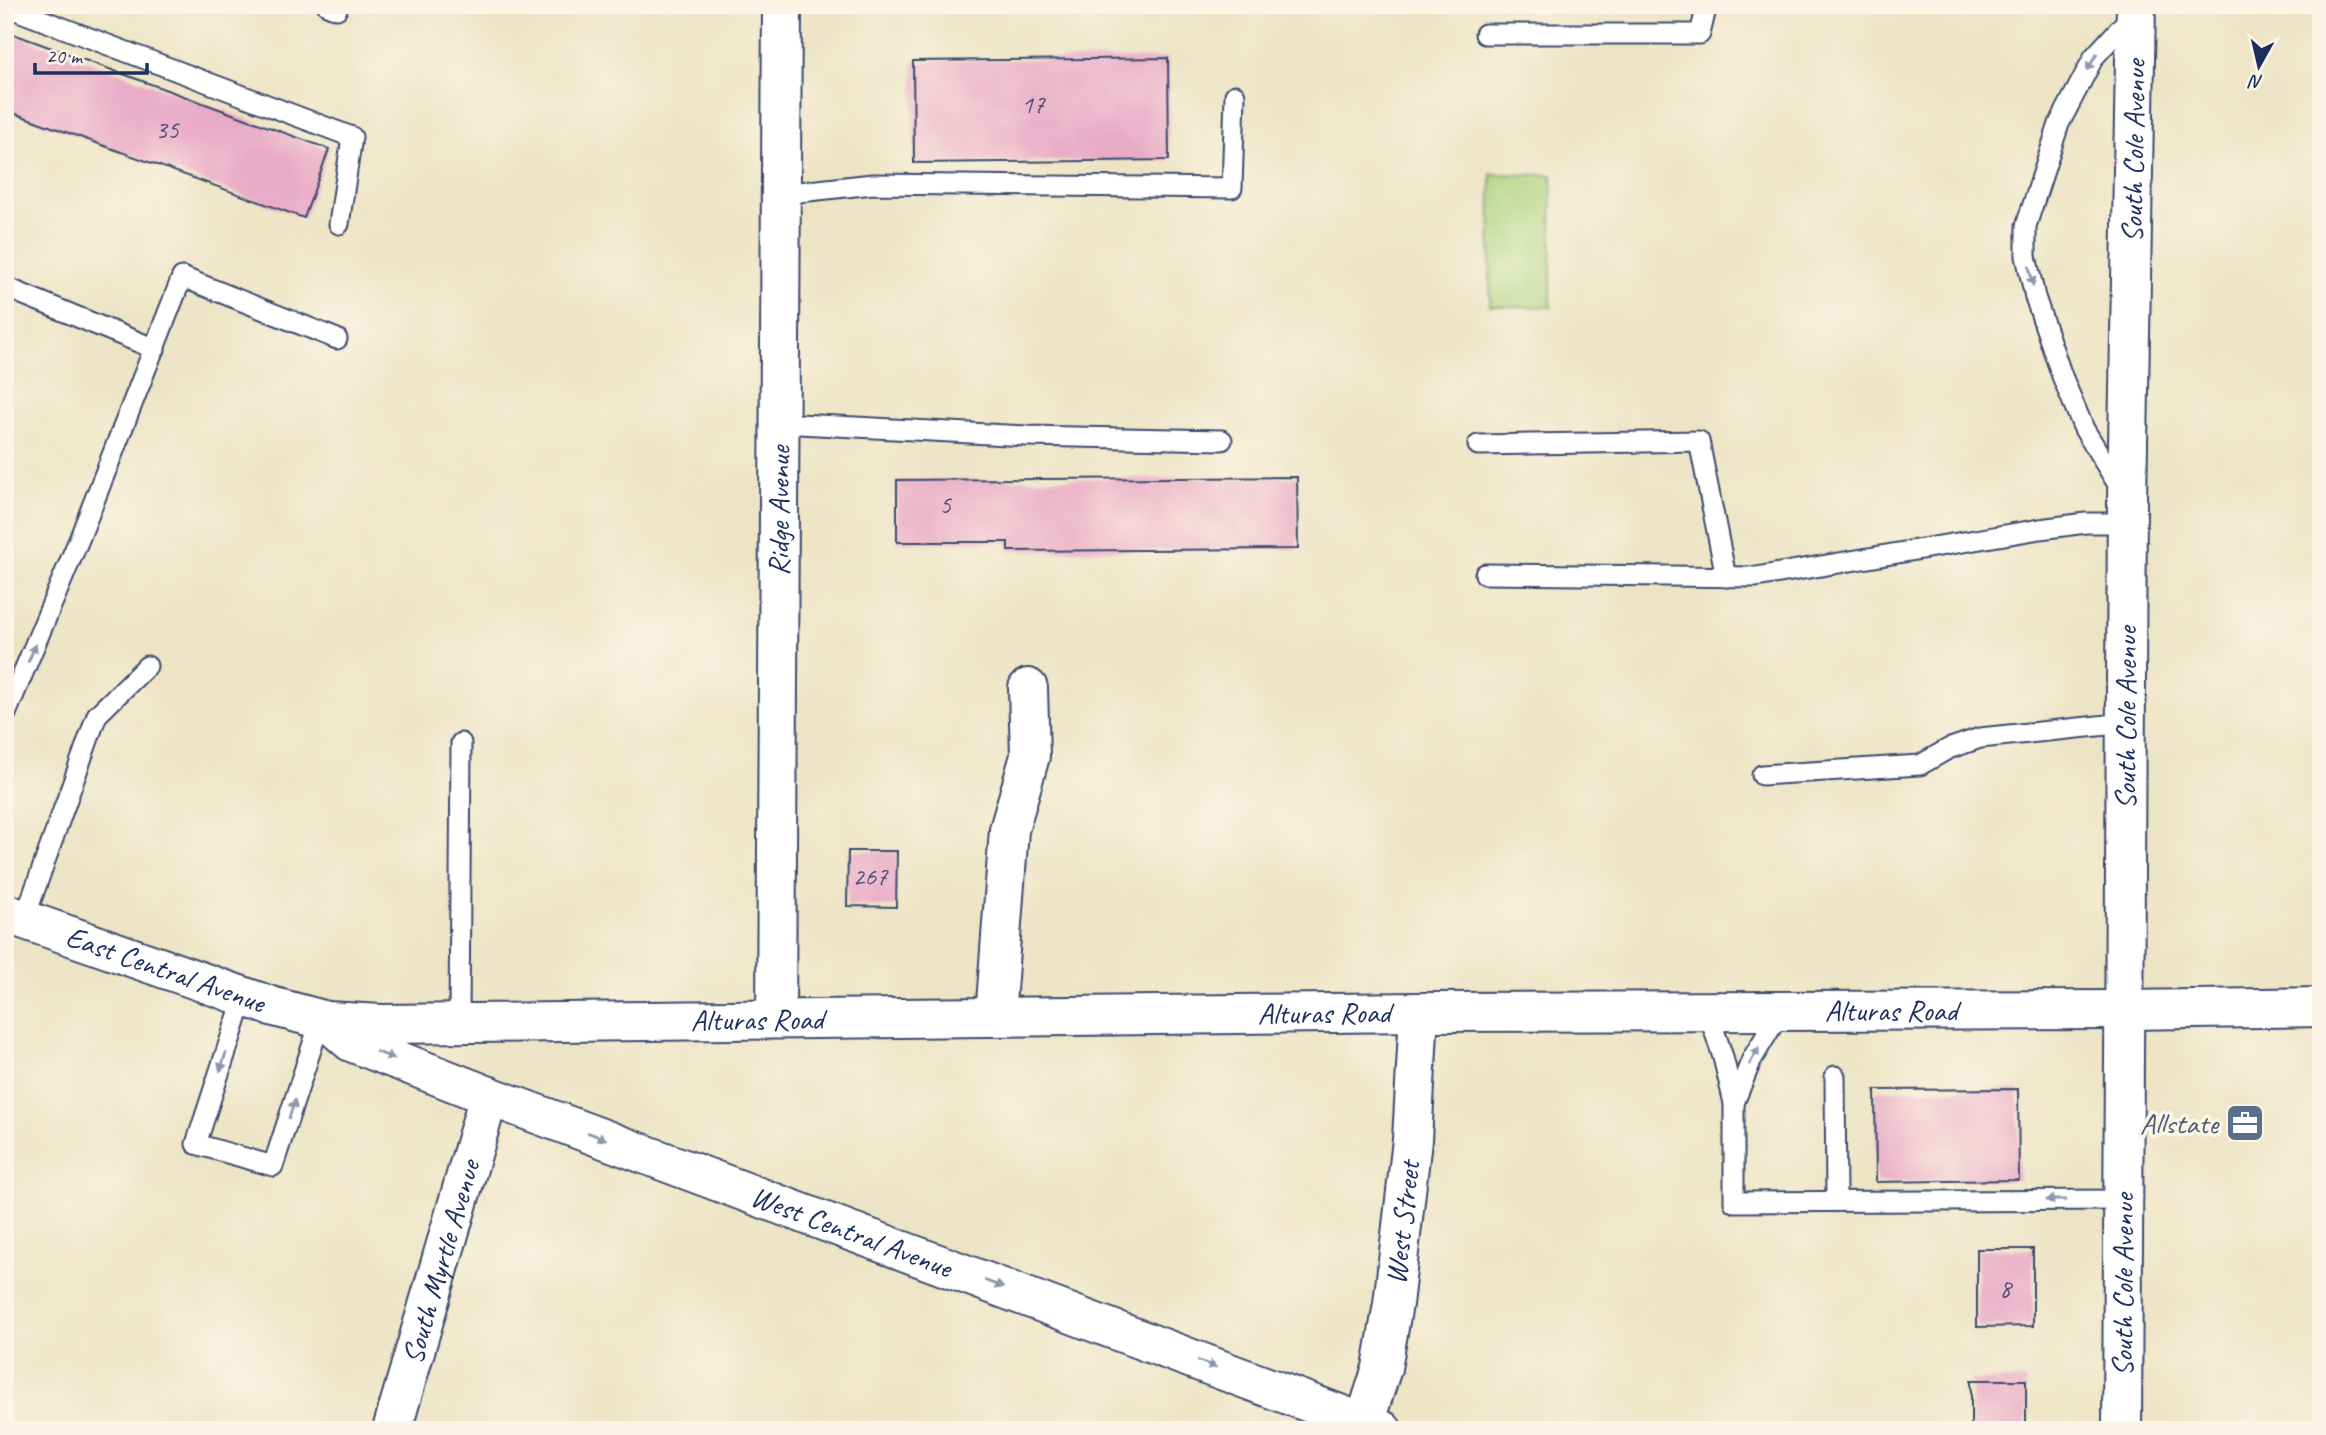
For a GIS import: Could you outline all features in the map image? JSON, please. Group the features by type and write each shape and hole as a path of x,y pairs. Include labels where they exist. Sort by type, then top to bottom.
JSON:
{"street":[{"name":"Ridge Avenue","path":"776,1019 782,5"},
{"name":"South Cole Avenue","path":"2122,1430 2127,511 2136,8"},
{"path":"996,1017 1009,830 1030,756 1028,688"},
{"name":"East Central Avenue","path":"14,917 244,997 324,1020"},
{"name":"Alturas Road","path":"324,1020 382,1024 1419,1012 2321,1007"},
{"name":"West Street","path":"1370,1428 1393,1304 1412,1140 1419,1012"},
{"name":"West Central Avenue","path":"324,1020 351,1042 489,1096 1370,1428"},
{"name":"South Myrtle Avenue","path":"392,1430 489,1096"}],"lane":[{"path":"1485,34 1700,34 1707,5"},
{"path":"5,6 352,137 339,224"},
{"path":"1485,574 1756,577 2086,523 2127,511 2084,429 2062,376 2035,297 2026,256 2026,226 2059,124 2094,57 2136,8"},
{"path":"781,194 873,184 1232,188 1235,94"},
{"path":"5,716 80,537 182,277 337,339"},
{"path":"5,287 155,349"},
{"path":"780,423 1027,436 1222,440"},
{"path":"1478,445 1699,440 1726,577"},
{"path":"14,917 97,715 147,666"},
{"path":"1762,775 1920,765 1948,749 1980,738 2127,723"},
{"path":"459,1023 461,743"},
{"path":"244,997 196,1144 273,1166 324,1020"},
{"path":"1734,1104 1752,1059 1781,1011"},
{"path":"1708,1012 1723,1057 1734,1104 1734,1202 2124,1200"},
{"path":"1835,1076 1836,1200"}],"green space":[{"path":"1491,174 1552,175 1551,307 1490,306"}],"building":[{"path":"5,31 329,149 304,218 5,110"},
{"path":"1168,58 1169,160 914,163 913,61"},
{"path":"1297,477 1298,549 1008,551 1008,542 897,542 897,480"},
{"path":"848,851 897,851 896,907 847,906"},
{"path":"2018,1089 2019,1180 1876,1182 1875,1090"},
{"path":"1977,1249 2033,1249 2033,1326 1977,1327"},
{"path":"1971,1380 2026,1380 2026,1430 1971,1430"}],"place":[{"name":"Allstate","path":"2245,1123"}]}
